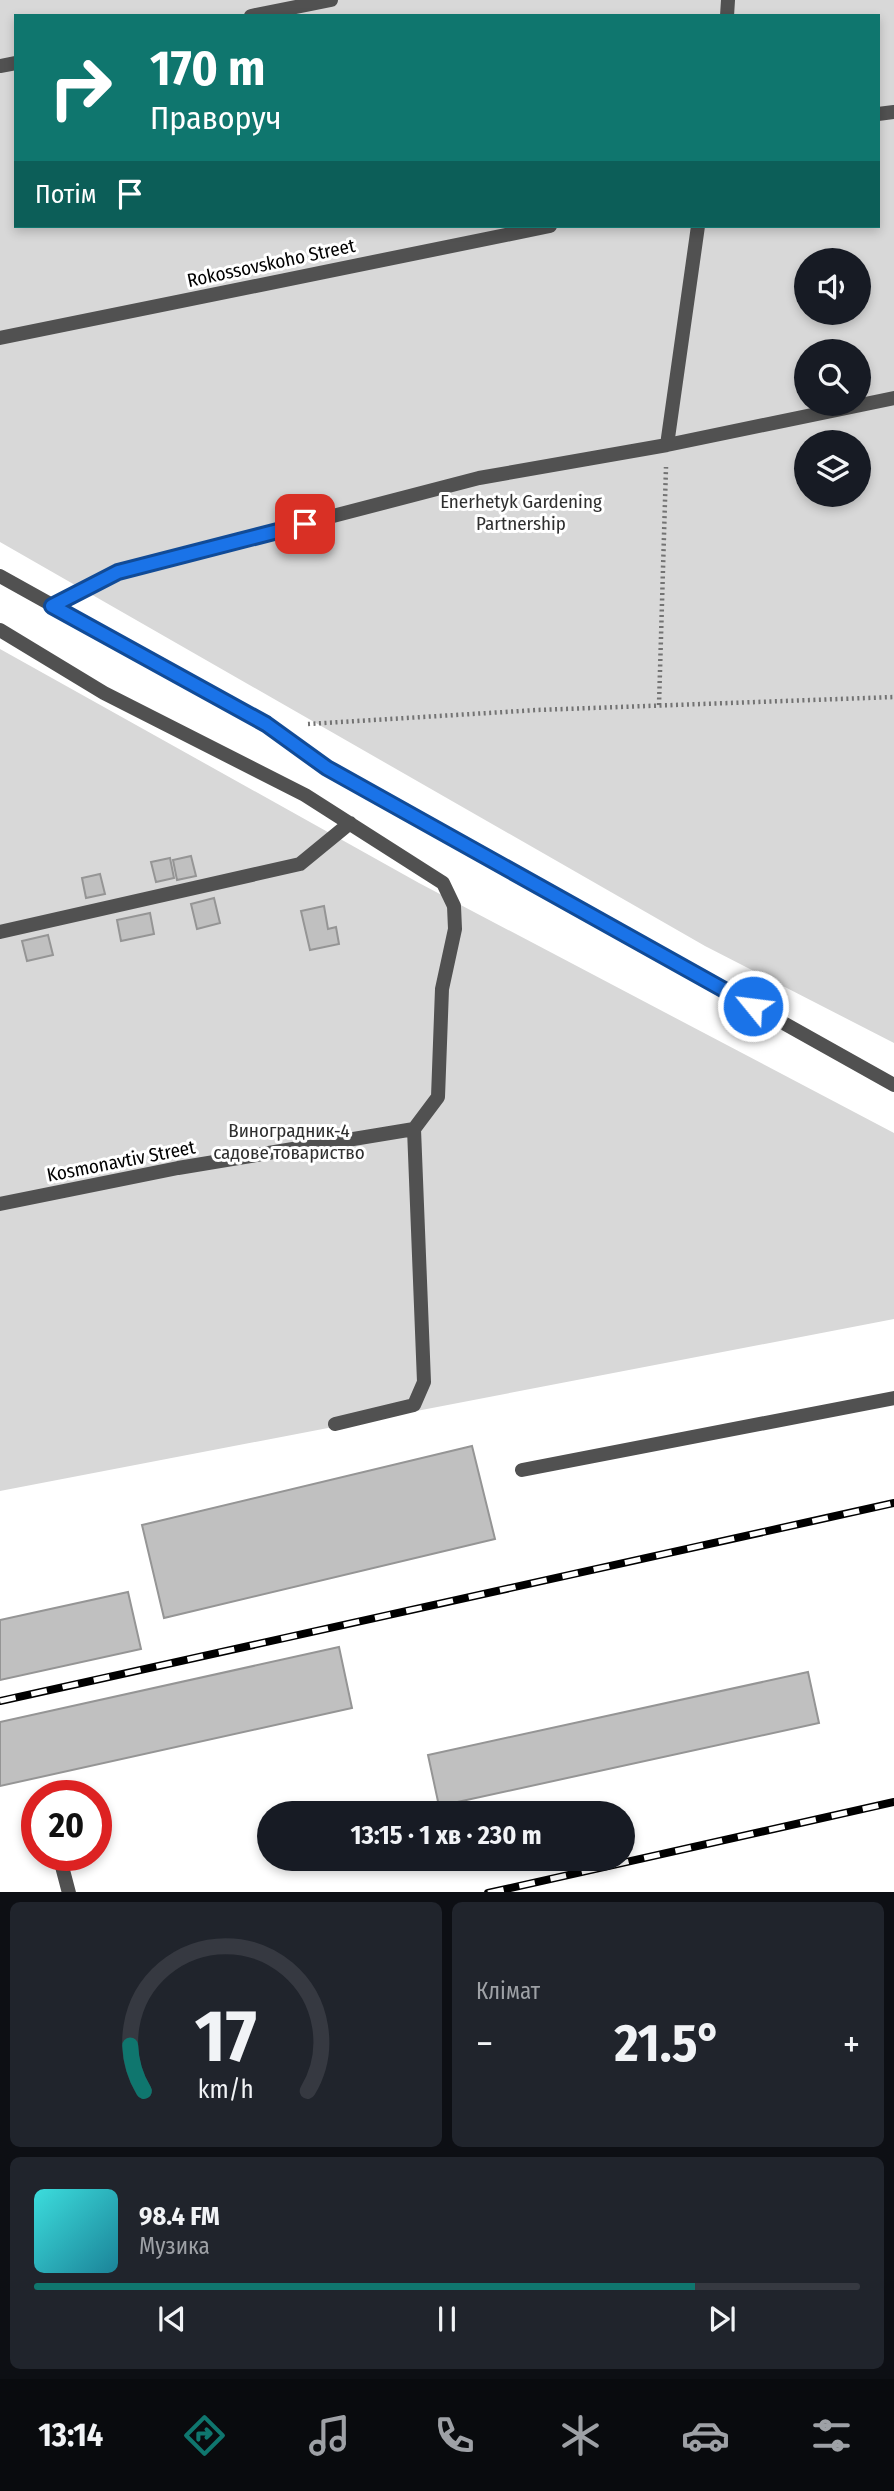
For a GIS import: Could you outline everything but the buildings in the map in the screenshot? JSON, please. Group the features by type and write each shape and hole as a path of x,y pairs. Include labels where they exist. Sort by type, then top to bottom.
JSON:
{"lane":[{"path":"261,14 331,0"},
{"name":"Rokossovskoho Street","path":"0,338 540,228"},
{"path":"667,445 698,228"},
{"path":"52,606 118,572 478,478 667,445 894,398"},
{"path":"0,576 266,724 327,768 894,1085"},
{"path":"0,630 104,693 305,795 443,883 454,906 455,929 443,989 438,1097 414,1129 424,1382 414,1405 335,1424"},
{"path":"0,932 300,864 350,823"},
{"name":"Kosmonavtiv Street","path":"0,1204 178,1168 414,1129"},
{"path":"522,1470 894,1398"},
{"path":"63,1871 69,1892"}],"path":[{"path":"659,705 667,445"},
{"path":"266,724 659,705 894,697"}],"green space":[{"name":"Enerhetyk Gardening Partnership","path":"0,0 894,0 894,1043 705,946 0,542"},
{"name":"Виноградник-4 садове товариство","path":"0,649 419,883 894,1133 894,1319 0,1491"}],"railway":[{"path":"0,1701 894,1503"},
{"path":"492,1892 894,1802"}],"route":[{"path":"305,524 118,572 89,584 52,606 266,724 327,768 753,1006"}]}
